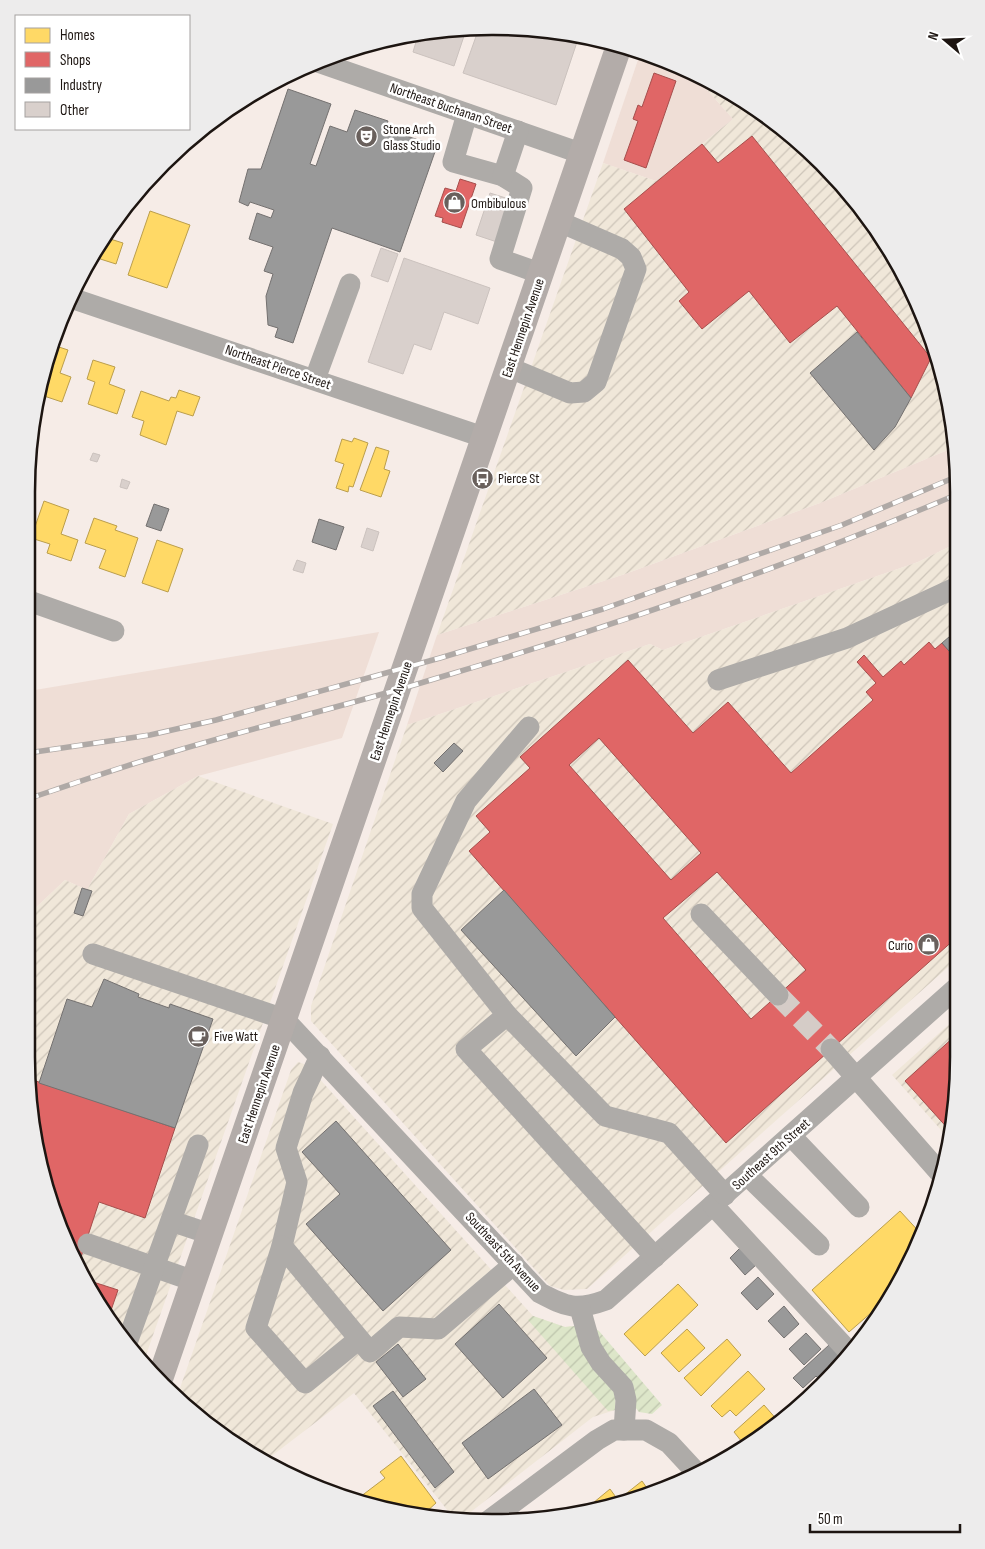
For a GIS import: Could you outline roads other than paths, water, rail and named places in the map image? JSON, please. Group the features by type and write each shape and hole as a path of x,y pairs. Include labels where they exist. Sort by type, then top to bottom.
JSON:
{"main road":[{"name":"East Hennepin Avenue","path":"162,1373 618,53"}],"street":[{"name":"Northeast Buchanan Street","path":"328,66 583,154"},
{"path":"467,114 453,162 503,176 522,188 500,258 542,274"},
{"path":"503,176 518,131"},
{"path":"510,368 570,393 584,392 596,382 636,269 631,257 622,249 560,222"},
{"path":"315,379 350,284"},
{"name":"Northeast Pierce Street","path":"77,300 486,438"},
{"path":"718,680 847,638 950,590"},
{"path":"35,603 114,631"},
{"path":"529,727 466,801 422,894 422,908 506,1015 605,1116 668,1133 719,1200 845,1347"},
{"path":"701,914 778,995"},
{"path":"93,954 284,1019"},
{"name":"Southeast 9th Street","path":"580,1308 606,1300 950,993"},
{"path":"506,1015 466,1049 654,1257"},
{"name":"Southeast 5th Avenue","path":"284,1019 540,1293 563,1305 580,1308"},
{"path":"831,1049 936,1168"},
{"path":"320,1056 303,1093 286,1148 298,1182 282,1246 256,1328 305,1383 359,1339"},
{"path":"792,1136 859,1207"},
{"path":"130,1335 198,1145"},
{"path":"747,1175 819,1246"},
{"path":"171,1221 210,1234"},
{"path":"88,1244 194,1281"},
{"path":"282,1246 370,1352 399,1327 438,1329 514,1264"},
{"path":"580,1308 591,1347 601,1363 623,1387 626,1400 624,1430"},
{"path":"498,1514 597,1440 614,1430 646,1430 669,1443 692,1468"}],"tunnel":[{"path":"778,995 831,1049"}],"railway":[{"path":"35,752 150,735 216,720 440,658 603,609 842,525 950,480"},
{"path":"35,797 159,756 400,689 632,617 764,571 950,497"}],"place":[{"name":"Stone Arch Glass Studio","path":"367,137"},
{"name":"Ombibulous","path":"455,203"},
{"name":"Pierce St","path":"482,478"},
{"name":"Curio","path":"929,945"},
{"name":"Five Watt","path":"198,1036"}]}
